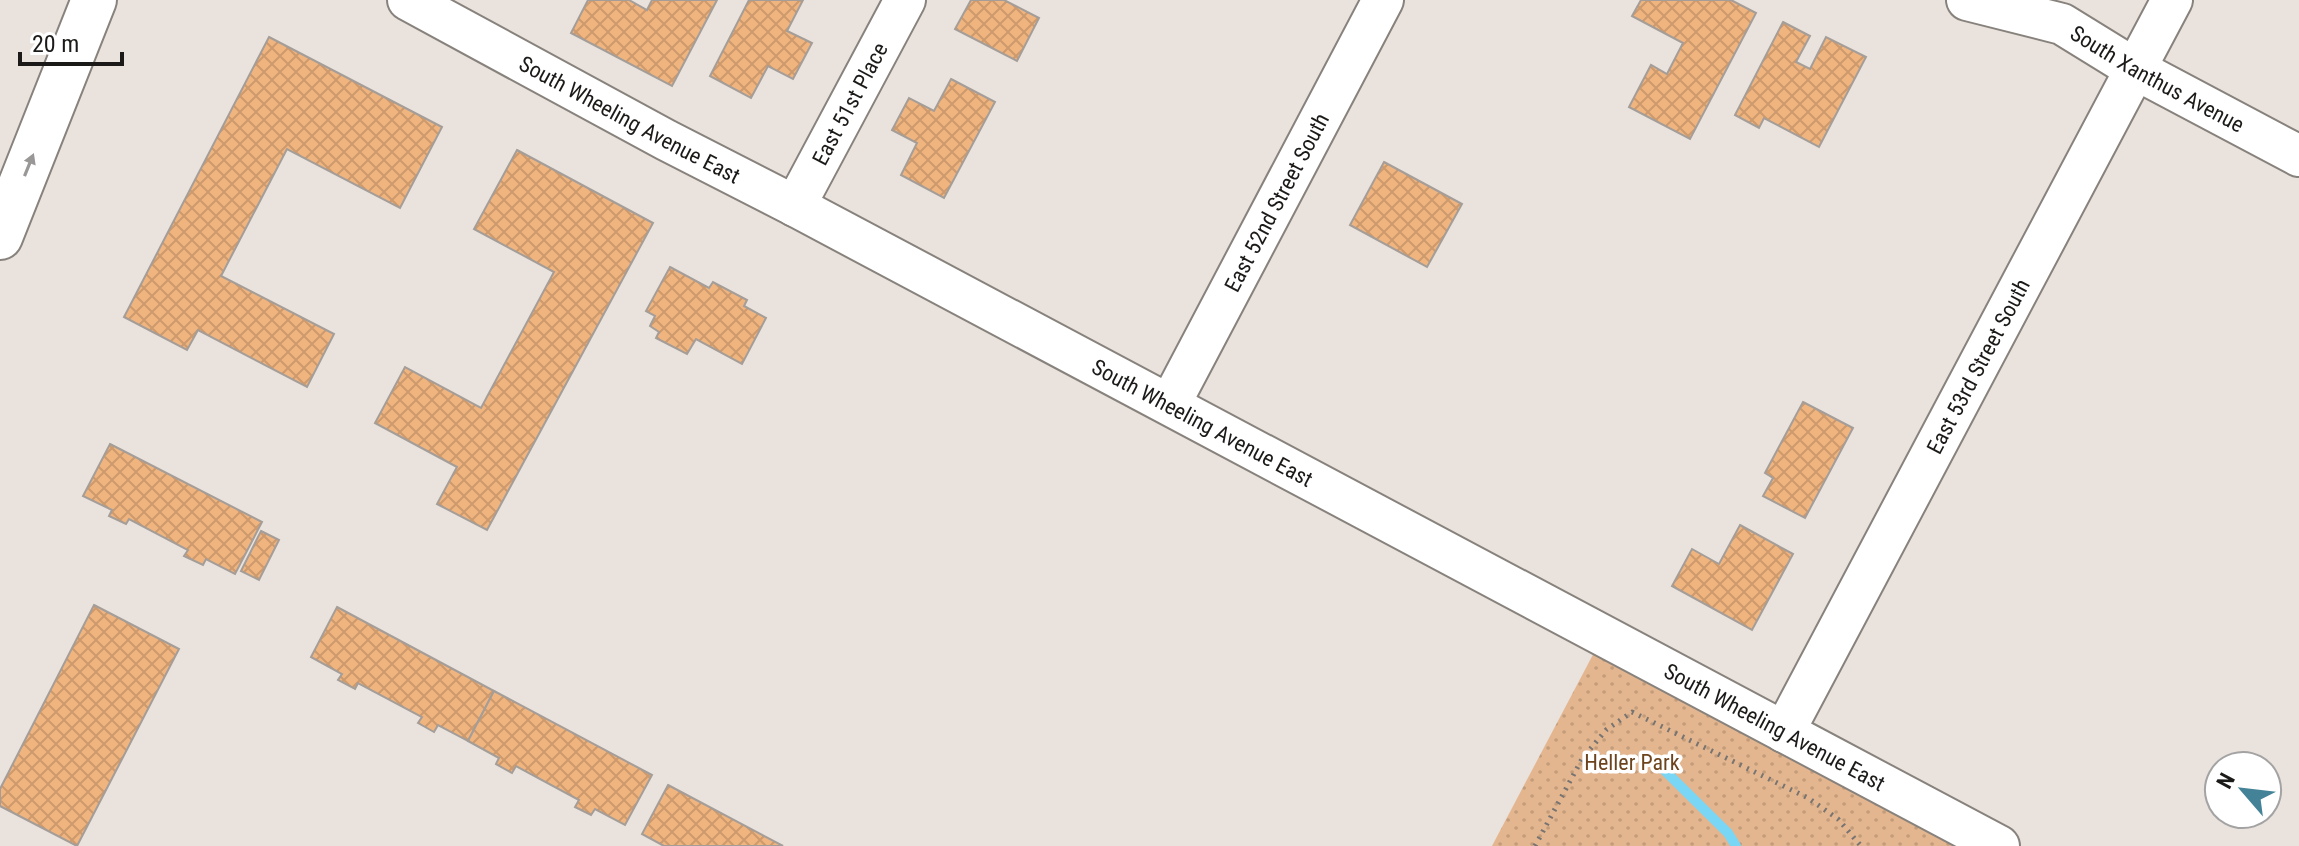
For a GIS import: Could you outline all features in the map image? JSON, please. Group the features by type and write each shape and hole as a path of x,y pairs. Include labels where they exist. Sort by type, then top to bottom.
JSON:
{"main road":[{"path":"0,237 94,0"}],"street":[{"name":"South Wheeling Avenue East","path":"408,0 666,140 1170,404 1999,846"},
{"name":"East 51st Place","path":"795,206 905,0"},
{"name":"East 52nd Street South","path":"1170,404 1383,0"},
{"name":"South Xanthus Avenue","path":"1967,0 2062,24 2135,69 2299,156"},
{"name":"East 53rd Street South","path":"1784,732 2172,0"}],"path":[{"path":"1535,846 1582,759 1606,730 1632,712 1808,798 1838,819 1861,846"}],"green space":[{"name":"Heller Park","path":"1597,647 1967,846 1492,846"}],"building":[{"path":"588,0 629,0 647,10 652,0 717,0 672,86 571,33"},
{"path":"749,0 803,0 787,31 812,43 793,79 768,66 751,98 710,76"},
{"path":"971,0 1004,0 1039,18 1017,61 955,29"},
{"path":"1641,0 1731,0 1756,13 1690,139 1629,107 1651,65 1667,74 1683,43 1632,16"},
{"path":"1783,22 1810,36 1796,62 1810,69 1826,37 1866,57 1819,147 1764,118 1759,128 1735,115"},
{"path":"269,37 442,127 400,208 287,149 221,276 334,334 307,387 198,330 187,350 124,317"},
{"path":"951,79 995,102 944,198 901,175 917,143 892,130 909,98 934,111"},
{"path":"517,150 653,223 487,530 437,504 457,467 375,423 405,367 481,408 554,272 474,229"},
{"path":"1384,162 1462,204 1427,267 1350,225"},
{"path":"670,267 709,288 713,282 747,300 744,306 766,318 742,364 696,339 687,354 656,338 659,332 650,326 655,316 646,311"},
{"path":"1803,402 1853,428 1805,518 1763,496 1773,478 1765,473"},
{"path":"110,444 262,522 235,574 206,559 203,565 184,556 188,550 129,519 126,524 109,516 112,510 83,496"},
{"path":"1740,525 1793,554 1752,630 1672,586 1692,549 1719,564"},
{"path":"261,531 279,540 259,580 241,571"},
{"path":"94,605 179,649 77,846 0,806 0,789"},
{"path":"337,607 494,691 468,741 438,725 434,732 418,723 422,717 358,683 355,689 338,680 342,674 311,657"},
{"path":"494,691 652,775 625,825 595,809 591,815 575,807 579,800 516,766 512,773 496,764 499,758 468,741"},
{"path":"668,785 783,846 664,846 642,834"}],"waterway":[{"path":"1658,764 1728,833 1736,846"}]}
